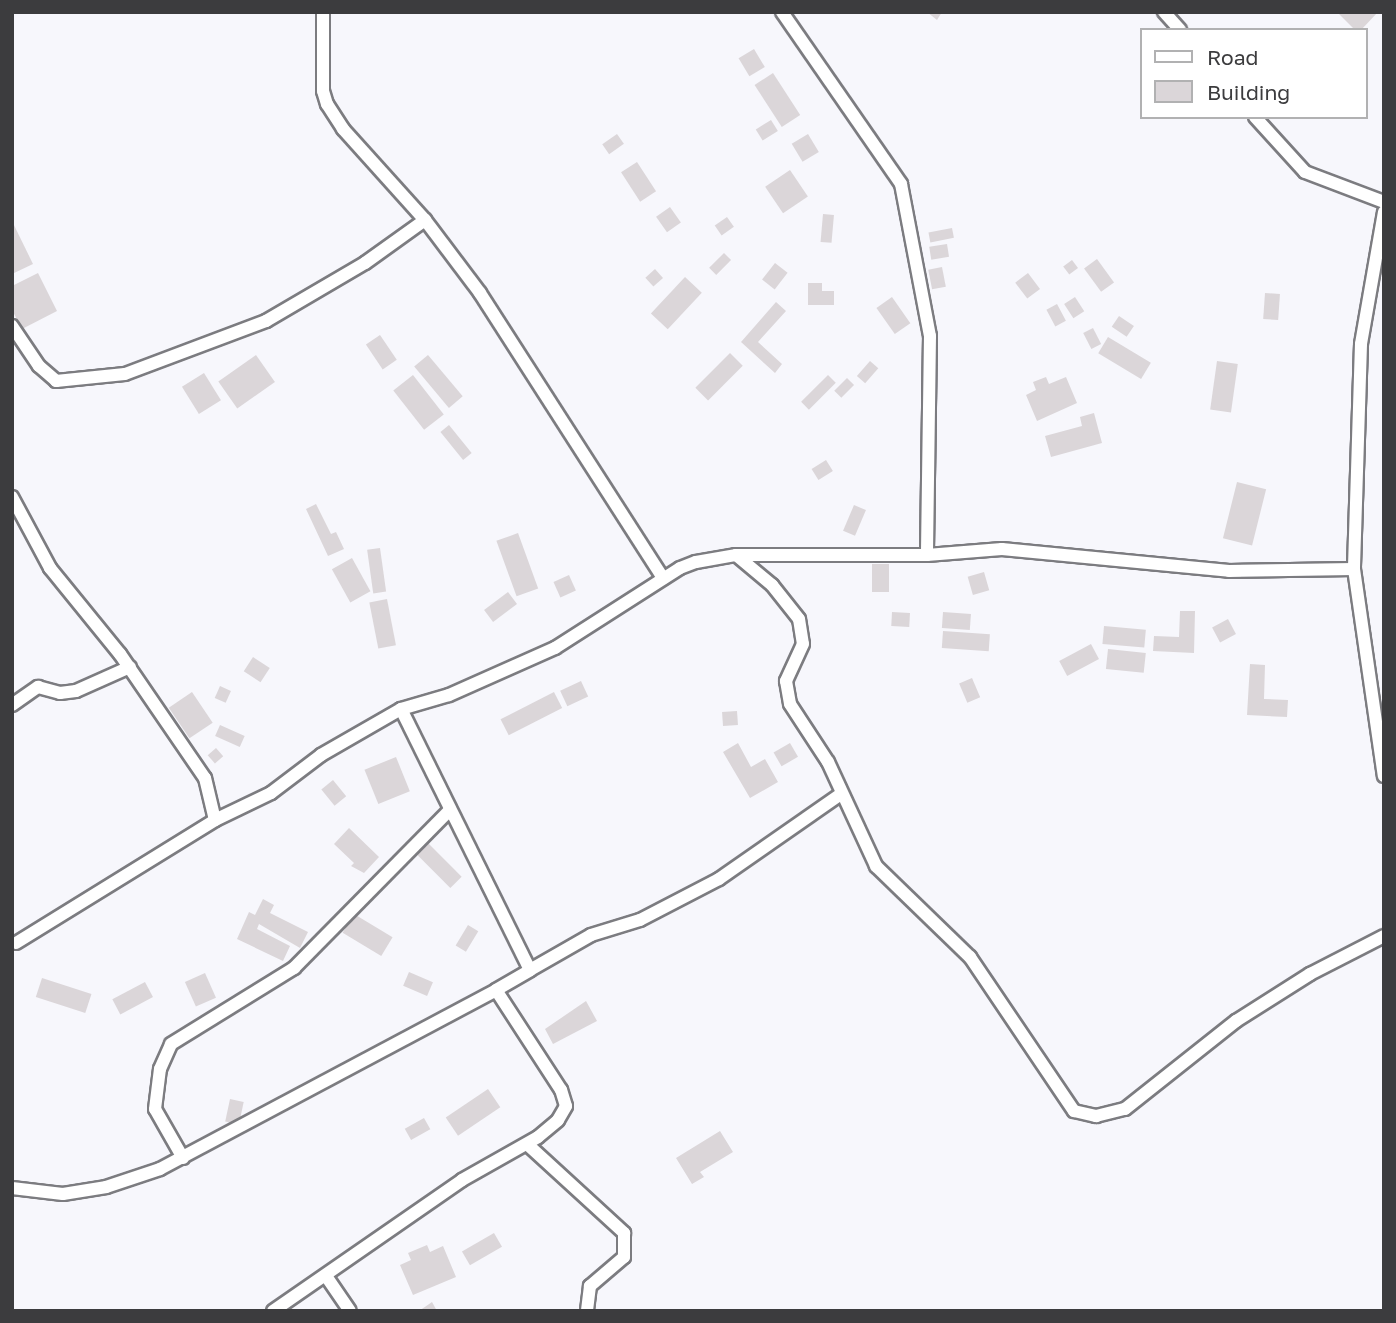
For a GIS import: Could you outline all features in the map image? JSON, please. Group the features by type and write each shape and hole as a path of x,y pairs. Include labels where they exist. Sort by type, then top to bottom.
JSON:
{"street":[{"path":"323,12 323,91 327,104 343,129 425,220 480,293 663,578"},
{"path":"782,12 901,184 930,336 927,555"},
{"path":"1164,12 1178,28"},
{"path":"1257,119 1305,172 1384,202"},
{"path":"1384,212 1361,344 1354,569 1384,776"},
{"path":"12,326 39,366 56,382 125,374 266,321 365,263 425,220"},
{"path":"12,497 50,568 130,667 205,778 215,820"},
{"path":"16,943 215,820 271,793 321,755 401,709 449,695 555,648 663,578 696,562 736,555 927,555 1002,549 1229,571 1354,569"},
{"path":"736,555 772,585 799,619 803,644 786,681 787,693 876,866 970,957 1074,1111 1084,1116 1125,1109 1236,1021 1310,974 1384,936"},
{"path":"12,705 38,687 60,694 76,691 130,667"},
{"path":"401,709 449,811 530,970"},
{"path":"12,1188 63,1194 106,1187 183,1158 496,990 591,935 640,920 719,879 841,794"},
{"path":"183,1158 155,1109 160,1069 171,1044 294,968 449,811"},
{"path":"273,1311 462,1180 527,1144 564,1114 565,1098 496,990"},
{"path":"527,1144 624,1233 628,1248 624,1257 590,1286 587,1311"},
{"path":"326,1276 350,1311"}],"building":[{"path":"927,12 942,12 937,20"},
{"path":"1337,12 1378,12 1363,28 1353,28"},
{"path":"754,49 765,67 749,76 739,58"},
{"path":"773,73 800,115 782,127 755,85"},
{"path":"771,120 778,131 763,141 756,130"},
{"path":"617,134 624,144 609,154 602,144"},
{"path":"808,134 819,152 803,162 792,144"},
{"path":"637,162 656,191 640,202 621,172"},
{"path":"790,170 808,197 783,213 765,187"},
{"path":"670,207 681,223 667,232 656,217"},
{"path":"823,214 834,215 832,243 821,242"},
{"path":"727,217 734,227 722,235 715,226"},
{"path":"12,221 33,264 12,274"},
{"path":"952,228 954,238 930,242 928,233"},
{"path":"947,244 949,257 931,260 929,247"},
{"path":"724,253 731,260 716,275 709,268"},
{"path":"1097,259 1114,282 1101,292 1084,268"},
{"path":"1072,260 1078,268 1069,275 1063,267"},
{"path":"775,263 788,273 775,289 762,280"},
{"path":"942,267 946,287 932,289 928,270"},
{"path":"655,269 663,278 653,287 645,278"},
{"path":"38,273 57,311 22,329 12,310 12,286"},
{"path":"1028,273 1040,289 1027,299 1015,283"},
{"path":"685,277 702,293 668,329 651,314"},
{"path":"808,283 822,283 822,291 834,291 834,305 808,305"},
{"path":"1265,293 1280,294 1278,320 1263,319"},
{"path":"892,297 910,323 895,334 876,308"},
{"path":"1075,297 1084,311 1073,318 1064,304"},
{"path":"776,302 786,311 758,342 782,364 775,373 741,342"},
{"path":"1057,304 1066,321 1055,326 1046,310"},
{"path":"1119,316 1134,326 1127,337 1112,327"},
{"path":"1093,328 1101,344 1091,349 1083,333"},
{"path":"380,335 397,360 383,369 366,345"},
{"path":"1108,337 1151,363 1141,379 1098,353"},
{"path":"730,353 743,366 708,400 695,388"},
{"path":"256,355 275,382 237,408 218,381"},
{"path":"428,355 463,396 449,408 414,367"},
{"path":"870,361 878,368 865,383 857,376"},
{"path":"1217,361 1238,364 1231,412 1210,410"},
{"path":"204,373 221,400 199,414 182,387"},
{"path":"413,375 444,414 424,430 393,390"},
{"path":"828,375 836,383 809,410 801,402"},
{"path":"1046,377 1049,384 1066,377 1077,403 1037,421 1026,395 1036,390 1033,382"},
{"path":"847,378 854,385 841,398 834,391"},
{"path":"1094,413 1102,443 1051,457 1045,436 1082,426 1080,417"},
{"path":"449,425 472,453 463,460 440,432"},
{"path":"826,460 833,471 818,480 812,469"},
{"path":"1237,482 1266,489 1252,546 1223,538"},
{"path":"316,504 331,534 336,532 344,549 328,556 306,509"},
{"path":"854,505 866,510 855,536 843,531"},
{"path":"518,533 538,588 517,596 496,541"},
{"path":"380,548 386,592 373,593 367,550"},
{"path":"352,558 370,591 350,602 332,569"},
{"path":"872,564 889,564 889,592 872,592"},
{"path":"984,572 989,590 973,595 968,577"},
{"path":"569,575 576,591 560,597 553,582"},
{"path":"508,592 517,604 493,622 484,610"},
{"path":"387,599 396,645 378,649 369,602"},
{"path":"1180,611 1195,611 1194,653 1153,651 1154,636 1179,637"},
{"path":"892,612 910,613 909,627 891,626"},
{"path":"943,612 971,614 970,630 942,628"},
{"path":"1228,619 1236,634 1220,642 1212,627"},
{"path":"1104,626 1146,630 1144,648 1102,644"},
{"path":"943,631 990,634 989,651 942,648"},
{"path":"1091,644 1099,659 1067,676 1059,661"},
{"path":"1108,649 1146,653 1144,673 1106,669"},
{"path":"253,657 270,668 261,682 244,671"},
{"path":"1250,664 1265,665 1264,699 1288,700 1287,717 1247,715"},
{"path":"972,678 980,697 967,703 959,683"},
{"path":"581,681 588,696 567,706 560,691"},
{"path":"220,686 231,691 226,703 215,698"},
{"path":"192,692 213,723 189,738 169,708"},
{"path":"554,692 562,708 509,735 501,719"},
{"path":"737,711 738,725 723,726 722,712"},
{"path":"220,725 245,736 240,747 215,736"},
{"path":"738,743 751,767 765,759 778,782 750,798 723,752"},
{"path":"790,743 798,757 782,766 774,752"},
{"path":"216,748 223,756 215,764 208,755"},
{"path":"396,757 410,791 378,804 364,770"},
{"path":"333,780 346,796 335,806 321,789"},
{"path":"349,828 379,857 364,873 351,866 354,863 334,844"},
{"path":"427,842 462,877 450,888 416,853"},
{"path":"263,899 274,905 270,913 308,932 300,948 259,924 257,929 290,946 283,961 237,939 249,912 255,915"},
{"path":"354,914 393,937 381,956 343,933"},
{"path":"468,925 478,931 466,952 456,946"},
{"path":"409,972 433,982 427,996 403,986"},
{"path":"205,973 216,998 196,1007 185,982"},
{"path":"42,978 91,994 85,1013 36,997"},
{"path":"145,982 153,997 120,1014 112,999"},
{"path":"586,1001 597,1021 553,1044 545,1029"},
{"path":"488,1089 500,1107 458,1136 446,1118"},
{"path":"230,1099 244,1102 239,1124 225,1121"},
{"path":"424,1118 430,1129 411,1140 405,1129"},
{"path":"720,1131 733,1152 700,1172 704,1177 692,1184 676,1158"},
{"path":"494,1233 502,1247 470,1265 462,1252"},
{"path":"427,1245 430,1252 443,1246 456,1277 413,1295 400,1265 411,1260 408,1253"},
{"path":"432,1302 437,1311 419,1311"}]}
